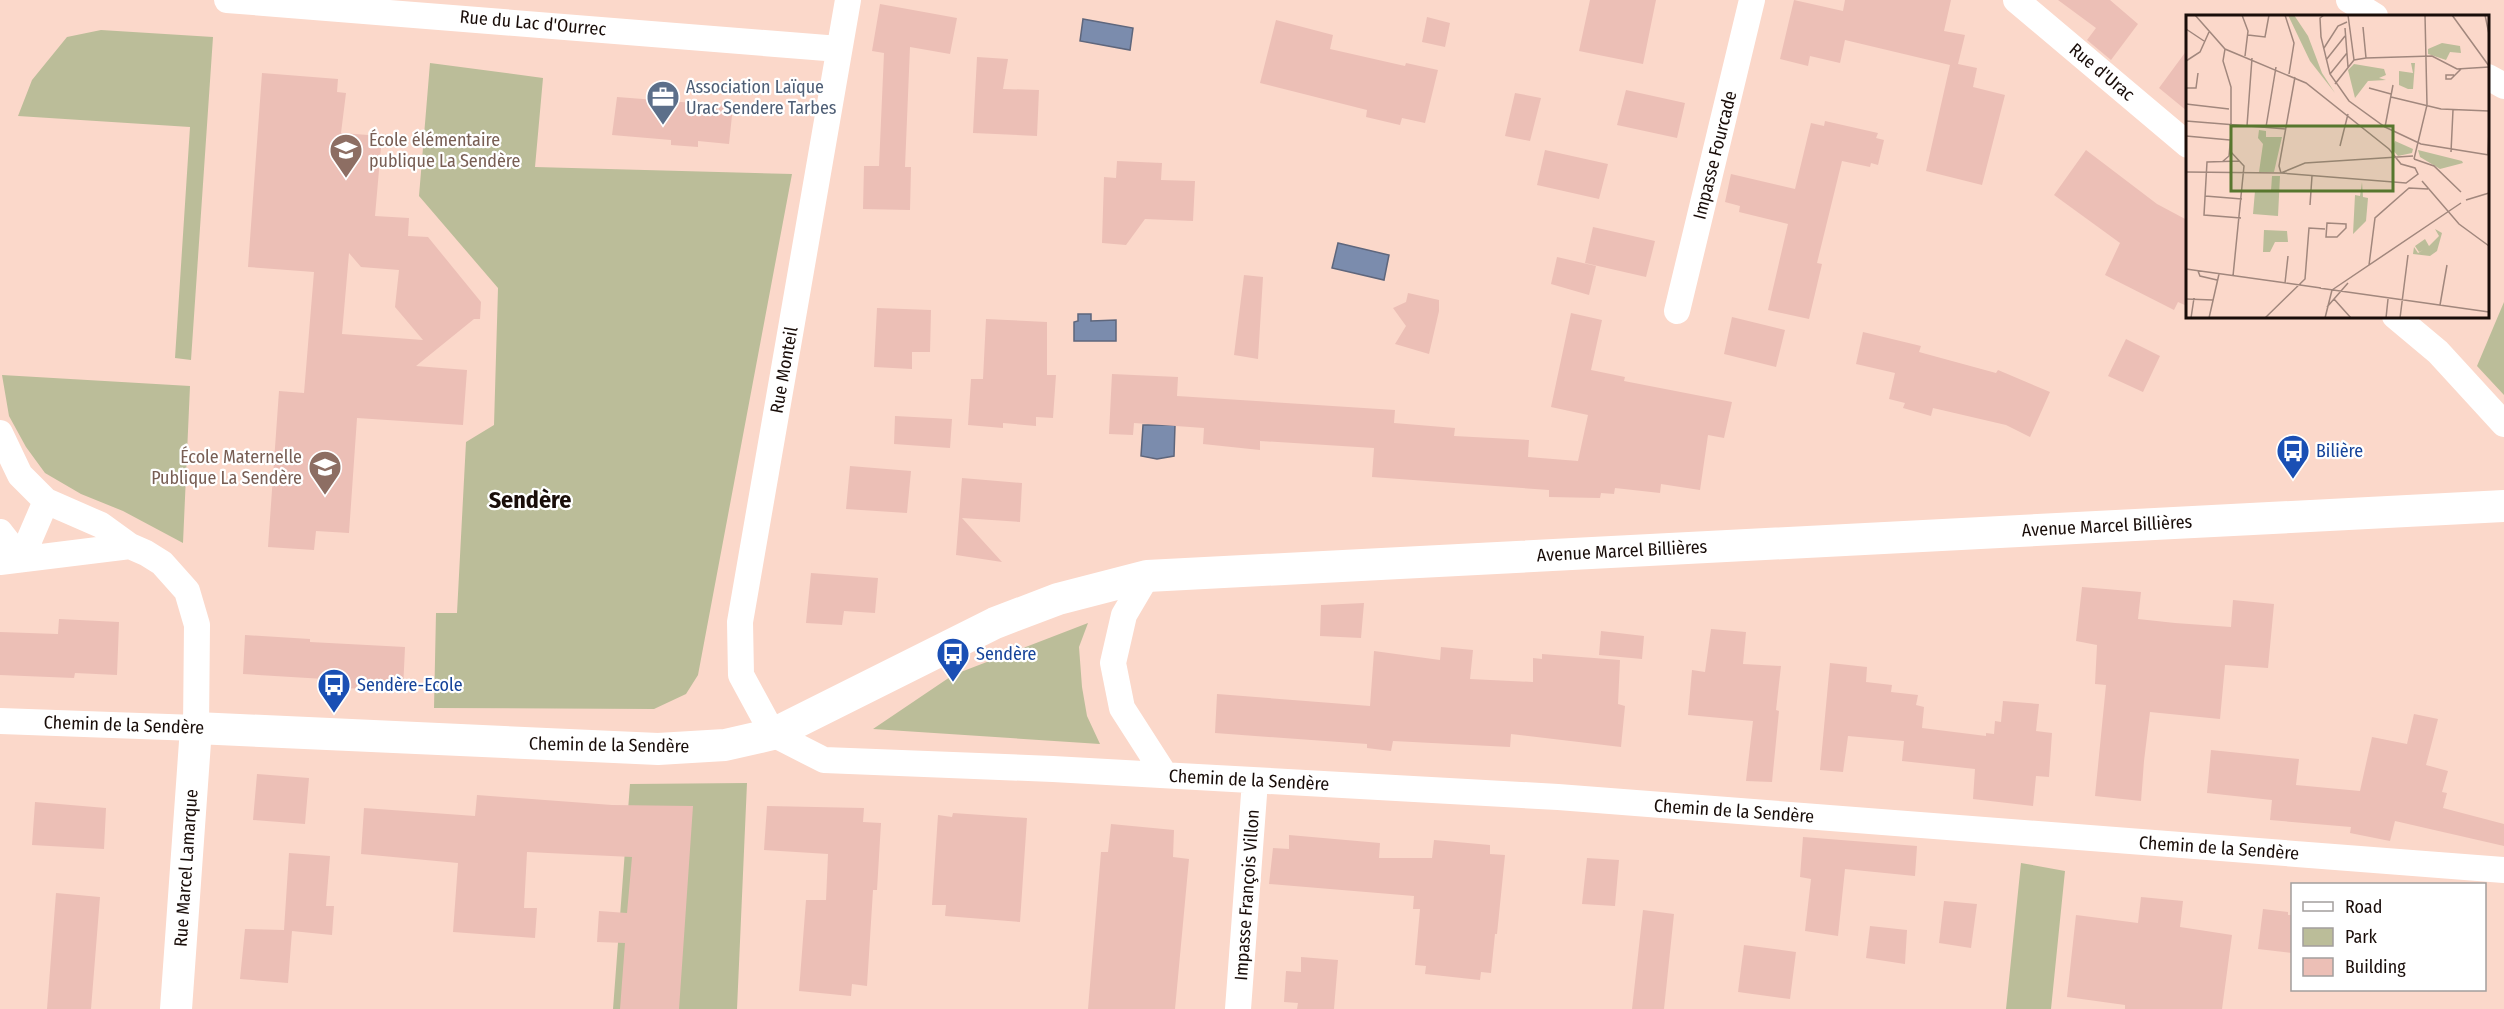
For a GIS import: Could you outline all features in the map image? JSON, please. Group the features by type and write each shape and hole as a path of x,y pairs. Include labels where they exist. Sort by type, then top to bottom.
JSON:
{"street":[{"name":"Rue du Lac d'Ourrec","path":"240,0 536,12 839,49"},
{"name":"Rue Monteil","path":"773,734 741,675 740,621 848,0"},
{"name":"Impasse Fourcade","path":"1677,311 1752,0"},
{"name":"Rue d'Urac","path":"2016,0 2186,143"},
{"path":"2349,0 2374,10"},
{"path":"2489,78 2504,86"},
{"path":"2397,318 2438,352 2504,424"},
{"path":"0,433 20,475 46,501 101,525 130,546 162,563 187,591 197,625 196,728"},
{"path":"11,561 46,501"},
{"name":"Avenue Marcel Billières","path":"773,734 995,623 1058,599 1147,576 2504,506"},
{"path":"0,532 11,561"},
{"path":"11,561 130,546"},
{"path":"1147,576 1124,615 1113,663 1122,708 1165,775"},
{"name":"Chemin de la Sendère","path":"0,721 658,749 725,745 773,734 824,760 1165,775 1558,797 2504,870"},
{"name":"Rue Marcel Lamarque","path":"177,1009 196,728"},
{"name":"Impasse François Villon","path":"1238,1009 1255,781"}],"green space":[{"path":"101,30 213,37 191,360 175,358 190,127 18,116 32,80 67,37"},
{"path":"430,63 543,78 535,167 792,174 698,675 686,694 654,709 434,708 436,613 457,613 466,442 494,425 498,288 419,196"},
{"path":"2504,302 2504,395 2477,366"},
{"path":"2,375 190,386 183,543 123,511 81,494 45,473 26,447 9,416"},
{"path":"1088,623 1079,647 1082,687 1087,716 1100,744 873,729 953,675"},
{"path":"747,783 737,1009 613,1009 630,784"},
{"path":"2021,863 2065,871 2051,1009 2006,1009"}],"water":[{"path":"1083,19 1133,28 1130,50 1080,41"},
{"path":"1338,243 1389,255 1384,280 1332,268"},
{"path":"1078,314 1091,314 1091,321 1116,320 1116,341 1074,341 1074,322 1078,321"},
{"path":"1143,425 1175,425 1174,456 1157,459 1141,456"}],"building":[{"path":"1590,0 1656,0 1643,64 1579,51"},
{"path":"1794,0 1843,11 1845,0 1951,0 1944,31 1965,35 1958,64 1977,68 1973,87 2005,95 1982,185 1926,171 1950,65 1845,40 1840,63 1810,56 1808,66 1780,59"},
{"path":"2058,0 2110,0 2138,24 2111,60 2087,40 2096,28"},
{"path":"880,4 957,18 950,54 910,47 905,167 911,167 910,210 863,209 864,166 879,166 884,53 872,51"},
{"path":"1427,17 1450,23 1445,47 1422,42"},
{"path":"1276,20 1333,35 1330,49 1405,66 1406,63 1438,70 1425,123 1402,118 1400,125 1366,117 1367,110 1260,83"},
{"path":"2186,51 2186,110 2159,88"},
{"path":"977,57 1008,59 1003,89 1039,90 1037,136 973,133"},
{"path":"262,73 338,79 337,92 346,93 341,133 382,136 375,216 409,218 408,236 428,237 481,302 480,319 474,319 416,366 467,370 463,425 357,418 349,533 316,531 314,550 268,547 279,391 304,393 314,272 248,267","holes":["349,253 361,267 399,270 395,307 423,340 342,334"]},
{"path":"1626,90 1685,103 1677,138 1617,125"},
{"path":"1515,93 1541,98 1530,141 1505,136"},
{"path":"617,97 733,106 729,144 698,141 698,147 671,145 671,140 612,135"},
{"path":"1825,121 1878,133 1876,138 1884,140 1878,165 1871,163 1870,167 1842,161 1817,263 1822,264 1809,319 1768,310 1788,224 1739,212 1740,206 1725,202 1731,174 1795,189 1811,123 1824,126"},
{"path":"1545,150 1608,164 1599,199 1537,185"},
{"path":"2086,150 2157,204 2186,219 2186,306 2178,302 2174,310 2105,275 2120,243 2054,195"},
{"path":"1117,161 1162,163 1161,180 1195,181 1193,221 1145,219 1126,245 1102,243 1104,177 1116,178"},
{"path":"1593,227 1655,241 1646,277 1585,263"},
{"path":"1557,257 1596,266 1589,295 1551,284"},
{"path":"1244,275 1263,277 1258,359 1234,355"},
{"path":"1408,293 1439,300 1439,311 1429,354 1395,344 1406,326 1393,308 1406,302"},
{"path":"877,308 931,310 930,352 912,352 912,369 874,367"},
{"path":"1571,313 1602,320 1591,370 1625,377 1624,381 1732,402 1724,438 1708,435 1700,490 1661,484 1660,493 1615,488 1614,494 1601,493 1600,498 1549,497 1549,490 1372,477 1374,448 1260,441 1260,450 1203,444 1204,428 1134,423 1133,435 1109,434 1112,374 1178,377 1177,396 1395,410 1394,423 1455,428 1454,436 1529,440 1528,457 1578,461 1588,415 1551,407"},
{"path":"1732,317 1785,330 1776,367 1724,354"},
{"path":"986,319 1047,322 1047,375 1056,375 1053,418 1036,417 1036,426 1003,423 1003,428 968,425 971,379 983,379"},
{"path":"1863,332 1921,346 1919,352 1996,373 1998,370 2050,392 2030,437 2006,425 1933,408 1931,416 1903,408 1905,403 1889,399 1895,373 1856,364"},
{"path":"2126,339 2160,356 2143,392 2108,376"},
{"path":"895,416 952,419 950,448 894,444"},
{"path":"850,466 911,471 907,513 846,509"},
{"path":"962,478 1022,483 1020,522 962,518 1002,562 956,555"},
{"path":"811,573 878,578 875,613 844,611 842,625 806,623"},
{"path":"2082,587 2141,592 2138,619 2175,623 2231,627 2233,600 2274,604 2268,668 2225,665 2220,719 2150,712 2141,801 2095,796 2106,685 2095,684 2097,645 2076,641"},
{"path":"1364,603 1361,638 1320,636 1321,605"},
{"path":"59,619 119,622 117,675 75,673 74,678 0,675 0,632 58,634"},
{"path":"1711,629 1746,632 1743,664 1781,666 1772,782 1746,781 1753,721 1688,715 1692,670 1705,672"},
{"path":"1601,631 1644,636 1642,659 1599,655"},
{"path":"245,635 310,639 310,642 405,647 403,690 341,688 341,680 243,674"},
{"path":"1441,647 1473,650 1470,679 1533,682 1533,658 1542,659 1542,654 1620,660 1618,704 1625,706 1621,747 1511,734 1510,747 1393,741 1391,751 1367,748 1367,744 1215,733 1217,694 1370,706 1374,651 1440,660"},
{"path":"1830,663 1867,667 1866,682 1892,685 1891,692 1918,695 1916,705 1924,707 1922,728 1986,736 1986,733 1994,734 1995,721 2001,722 2003,701 2039,704 2036,731 2052,733 2049,777 2036,776 2033,806 1973,799 1975,769 1902,761 1904,741 1848,736 1843,772 1820,770"},
{"path":"2414,714 2438,719 2426,765 2448,771 2442,792 2447,793 2443,808 2504,824 2504,846 2395,821 2390,841 2350,833 2351,827 2270,820 2272,800 2207,793 2211,750 2299,759 2296,785 2360,791 2372,737 2407,744"},
{"path":"257,774 309,778 305,824 253,820"},
{"path":"477,795 612,805 693,806 679,1009 620,1009 625,943 597,942 599,911 627,913 632,857 527,852 524,908 537,908 535,938 453,932 458,863 361,854 364,808 475,816"},
{"path":"35,802 106,808 104,849 32,845"},
{"path":"767,806 864,808 863,822 881,823 877,890 873,890 867,986 852,984 851,996 799,991 806,900 826,900 828,854 764,850"},
{"path":"953,813 1027,818 1020,922 945,916 946,905 932,905 938,815 952,817"},
{"path":"1111,824 1174,830 1173,857 1189,859 1175,1009 1088,1009 1101,852 1108,852"},
{"path":"1289,835 1380,843 1379,858 1432,858 1434,840 1490,845 1490,854 1505,855 1491,973 1481,972 1480,980 1425,974 1426,966 1415,965 1420,909 1413,909 1414,896 1269,884 1273,848 1289,849"},
{"path":"1803,837 1917,846 1915,876 1845,869 1838,936 1805,931 1811,879 1800,877"},
{"path":"289,853 330,856 326,906 334,906 332,935 292,931 288,983 240,979 245,929 284,930"},
{"path":"1587,858 1619,860 1615,906 1582,904"},
{"path":"56,893 100,897 91,1009 47,1009"},
{"path":"2141,897 2183,901 2180,927 2232,935 2222,1009 2125,1009 2125,1005 2067,997 2076,915 2138,923"},
{"path":"1944,901 1977,904 1971,948 1939,943"},
{"path":"2263,909 2288,912 2288,915 2291,915 2291,953 2258,949"},
{"path":"1643,910 1674,914 1664,1009 1632,1009"},
{"path":"1870,926 1907,930 1905,964 1866,958"},
{"path":"1744,945 1796,952 1790,999 1738,992"},
{"path":"1301,957 1338,960 1334,1009 1297,1009 1298,1003 1284,1002 1286,971 1301,972"}],"place":[{"name":"Association Laïque Urac Sendere Tarbes","path":"663,126"},
{"name":"École élémentaire publique La Sendère","path":"346,179"},
{"name":"Bilière","path":"2293,480"},
{"name":"École Maternelle Publique La Sendère","path":"325,496"},
{"name":"Sendère","path":"953,683"},
{"name":"Sendère-Ecole","path":"334,714"}],"district":[{"name":"Sendère","path":"530,500"}]}
